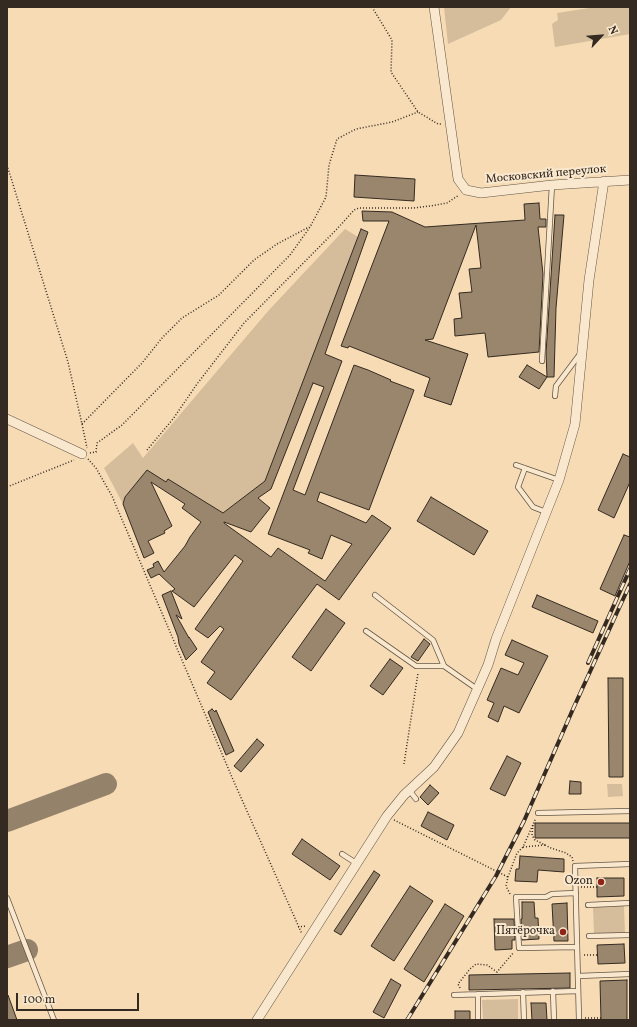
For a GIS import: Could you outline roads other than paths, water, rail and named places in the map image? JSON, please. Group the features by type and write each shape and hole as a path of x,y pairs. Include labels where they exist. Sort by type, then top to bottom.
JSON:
{"street":[{"name":"Московский переулок","path":"434,7 458,179 466,190 481,193 552,185 630,180"},
{"path":"257,1020 387,816 408,790 434,767 458,733 488,665 493,638 559,480 575,424 589,280 604,181"},
{"path":"7,419 82,454"}],"lane":[{"path":"542,361 552,185"},
{"path":"554,396 556,386 582,351"},
{"path":"516,465 559,480"},
{"path":"525,468 518,487 533,507 546,512"},
{"path":"375,595 433,640 444,666 477,689"},
{"path":"366,631 416,666 444,666"},
{"path":"408,790 416,799"},
{"path":"538,812 630,811"},
{"path":"342,854 356,863"},
{"path":"579,1019 575,866 630,864"},
{"path":"575,890 552,894 546,897 516,897 519,948 577,947"},
{"path":"7,898 54,1020"},
{"path":"588,905 630,903"},
{"path":"589,936 630,935"},
{"path":"578,976 630,974"},
{"path":"553,991 554,1020"},
{"path":"454,995 578,991"},
{"path":"523,992 524,1020"},
{"path":"478,994 478,1020"}],"railway":[{"path":"588,663 630,569"},
{"path":"407,1020 496,876 524,821 630,584"}],"place":[{"name":"Ozon","path":"601,882"},
{"name":"Пятёрочка","path":"563,932"}]}
